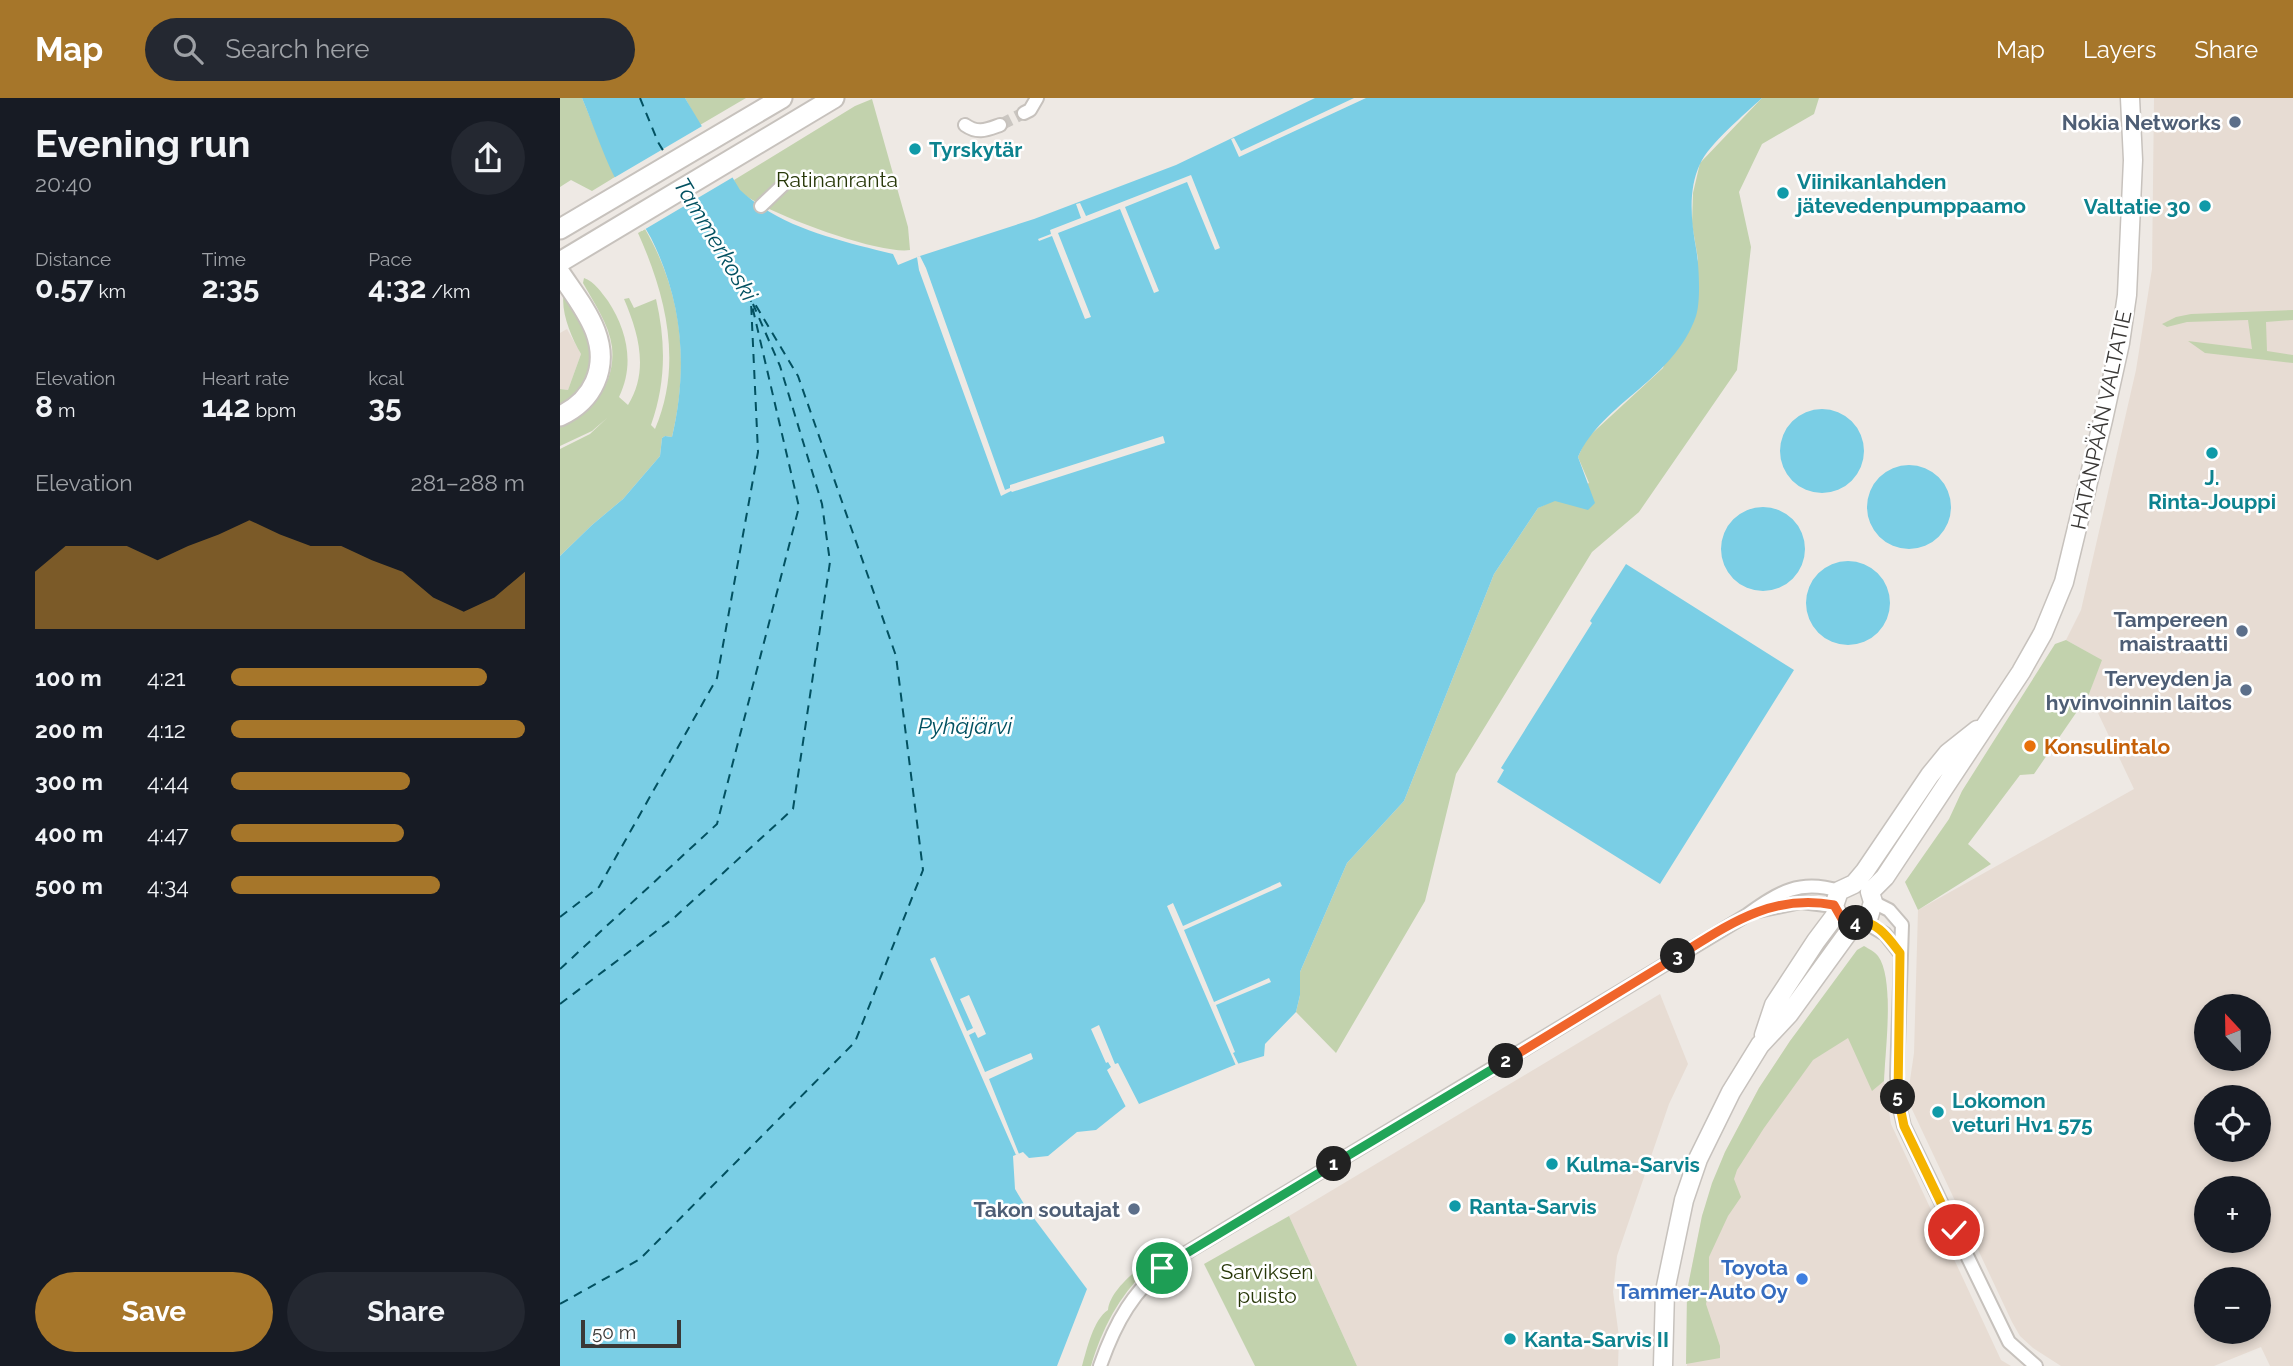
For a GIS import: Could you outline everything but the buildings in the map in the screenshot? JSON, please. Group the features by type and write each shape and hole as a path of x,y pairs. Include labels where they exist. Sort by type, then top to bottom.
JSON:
{"main road":[{"path":"560,229 782,98"},
{"path":"560,262 834,98"},
{"name":"HATANPÄÄN VALTATIE","path":"1664,1366 1665,1291 1684,1200 1698,1159 1713,1127 1760,1045 1774,1005 1851,898 1885,877 2021,672 2043,633 2064,582 2120,343 2127,295 2133,160 2130,98"},
{"path":"560,273 594,325 601,350 598,372 588,393 578,405 560,416"},
{"name":"HATANPÄÄN VALTATIE","path":"1760,1045 1789,1014 1859,922 1872,909 1851,898"}],"street":[{"path":"1024,113 1030,110 1037,98"},
{"path":"965,125 973,131 982,131 1000,125"},
{"path":"761,206 783,185"},
{"path":"1100,1366 1128,1304 1162,1268 1747,915 1780,892 1797,887 1819,886 1889,910 1902,925 1897,1088 1904,1126 2004,1333 2018,1353 2036,1366"},
{"path":"1851,898 1848,922 1859,922 1885,934 1900,953"}],"shaded area":[{"path":"2154,98 2293,98 2293,1366 2270,1366 2261,1347 2214,1366 2061,1366 2033,1348 2020,1336 2012,1322 1910,1105 1918,910 2134,789 2089,694 2101,660 2066,640 2081,610 2136,370 2152,269"},
{"path":"567,329 581,354 568,390 560,389 560,333"},
{"path":"1859,957 1888,999 1884,1081 1891,1124 2001,1360 2011,1366 1687,1366 1687,1291 1702,1216 1725,1152 1759,1088 1790,1041"},
{"path":"1660,994 1688,1064 1669,1104 1617,1256 1613,1292 1619,1337 1618,1366 1357,1366 1289,1216"}],"green space":[{"path":"560,98 582,98 615,177 592,191 571,180 560,187"},
{"path":"685,98 746,98 700,125"},
{"path":"1762,98 1819,98 1814,114 1762,144 1739,192 1751,247 1737,370 1639,512 1592,552 1456,774 1425,901 1336,1053 1296,1012 1300,995 1300,972 1347,863 1404,801 1494,574 1538,508 1589,483 1578,457 1586,439 1663,368 1698,259 1692,224 1693,193 1700,163"},
{"name":"Ratinanranta","path":"872,99 908,227 910,250 874,246 821,230 770,209 739,190 734,180 855,106"},
{"path":"645,229 668,279 679,330 680,383 672,437 662,438 660,456 623,499 560,556 560,449 590,434 607,418 592,431 560,446 560,427 582,414 600,396 610,373 612,360 608,330 583,283 584,278 608,301 624,335 628,360 619,397 628,405 638,379 640,352 624,299 629,298 634,308 656,299 662,331 663,362 660,394 651,425 655,429 663,404 668,380 668,330 656,281 638,233"},
{"path":"564,292 579,314 596,351 588,384 560,410 560,389 568,390 581,354 567,324"},
{"path":"2293,310 2293,320 2266,322 2267,351 2293,355 2293,363 2205,353 2188,341 2252,349 2248,320 2187,322 2167,327 2162,324 2191,314"},
{"path":"2066,640 2102,660 2089,694 2034,774 2020,775 1968,844 1991,864 1918,910 1905,882 1949,819 1962,791 2055,644"},
{"path":"1864,946 1878,956 1886,981 1888,1016 1884,1081 1872,1091 1848,1038 1813,1060 1764,1128 1737,1170 1734,1179 1741,1197 1728,1216 1709,1257 1709,1290 1706,1304 1720,1346 1720,1358 1686,1364 1687,1291 1702,1216 1725,1152 1759,1088 1790,1041 1857,950"},
{"name":"Sarviksen puisto","path":"1289,1216 1357,1366 1255,1366 1204,1264"},
{"path":"1148,1261 1153,1264 1114,1310 1091,1366 1082,1366 1094,1328 1108,1310 1113,1296 1124,1282"}],"water":[{"name":"Pyhäjärvi","path":"582,98 685,98 740,190 756,203 792,224 893,254 898,265 1034,219 1176,165 1315,98 1762,98 1711,148 1696,174 1692,205 1699,301 1696,316 1686,338 1656,374 1604,421 1589,438 1578,457 1595,503 1588,510 1555,501 1538,508 1494,574 1404,801 1347,863 1300,972 1300,995 1296,1012 1265,1044 1264,1056 1237,1064 1139,1104 1126,1106 1096,1130 1077,1132 1048,1156 1029,1158 1023,1152 1013,1156 1015,1189 1087,1289 1057,1366 560,1366 560,556 623,499 660,456 662,438 672,437 681,361 676,311 662,262 651,238 615,178"},
{"path":"1822,409 1838,412 1852,421 1861,435 1864,451 1861,467 1852,481 1838,490 1822,493 1806,490 1792,481 1783,467 1780,451 1783,435 1792,421 1806,412"},
{"path":"1909,465 1925,468 1939,477 1948,491 1951,507 1948,523 1939,537 1925,546 1909,549 1893,546 1879,537 1870,523 1867,507 1870,491 1879,477 1893,468"},
{"path":"1763,507 1779,510 1793,519 1802,533 1805,549 1802,565 1793,579 1779,588 1763,591 1747,588 1733,579 1724,565 1721,549 1724,533 1733,519 1747,510"},
{"path":"1848,561 1864,564 1878,573 1887,587 1890,603 1887,619 1878,633 1864,642 1848,645 1832,642 1818,633 1809,619 1806,603 1809,587 1818,573 1832,564"},
{"path":"1626,564 1794,670 1660,884 1497,782 1504,770 1501,768"}],"pier":[{"path":"1354,98 1366,98 1239,157 1231,139 1234,138 1241,151"},
{"path":"704,125 735,176 642,231 612,179"},
{"path":"1191,175 1220,248 1215,250 1187,182 1125,207 1159,291 1154,293 1120,209 1058,233 1091,317 1085,319 1052,236 1039,241 1038,239 1051,234 1050,230 1081,218 1076,204 1080,203 1086,216"},
{"path":"920,256 1005,490 1010,488 1010,485 1163,436 1165,443 1001,496 919,270 917,257"},
{"path":"1280,882 1282,886 1184,930 1214,1002 1269,978 1271,982 1216,1005 1240,1067 1237,1068 1167,906 1173,903 1183,926"},
{"path":"935,957 967,1031 973,1028 960,999 969,995 986,1034 978,1038 975,1032 969,1035 985,1072 1031,1053 1033,1059 989,1079 1019,1154 1016,1155 930,959"},
{"path":"1099,1025 1115,1064 1118,1063 1139,1104 1130,1109 1127,1109 1107,1070 1111,1067 1106,1063 1091,1029"}],"ferry route":[{"path":"640,98 667,157"},
{"path":"560,1304 640,1259 855,1042 923,870 896,656 798,376 690,195"},
{"path":"560,969 717,824 799,507 751,301"},
{"path":"560,917 599,887 717,678 758,452 751,302"},
{"path":"560,1004 675,917 793,809 830,562 822,504 780,366 753,304"}],"tunnel":[{"path":"1000,125 1024,113"}],"place":[{"name":"Nokia Networks","path":"2235,122"},
{"name":"Tyrskytär","path":"915,149"},
{"name":"Viinikanlahden jätevedenpumppaamo","path":"1783,193"},
{"name":"Valtatie 30","path":"2205,206"},
{"name":"J. Rinta-Jouppi","path":"2212,453"},
{"name":"Tampereen maistraatti","path":"2242,631"},
{"name":"Terveyden ja hyvinvoinnin laitos","path":"2246,690"},
{"name":"Konsulintalo","path":"2030,746"},
{"name":"Lokomon veturi Hv1 575","path":"1938,1112"},
{"name":"Kulma-Sarvis","path":"1552,1164"},
{"name":"Ranta-Sarvis","path":"1455,1206"},
{"name":"Takon soutajat","path":"1134,1209"},
{"name":"Toyota Tammer-Auto Oy","path":"1802,1279"},
{"name":"Kanta-Sarvis II","path":"1510,1339"}],"route":[{"path":"1162,1268 1747,915 1801,902 1834,905 1842,919 1869,923 1885,934 1900,953 1897,1076 1900,1112 1904,1126 1954,1230"}],"water label":[{"name":"Tammerkoski","path":"716,239"}]}
